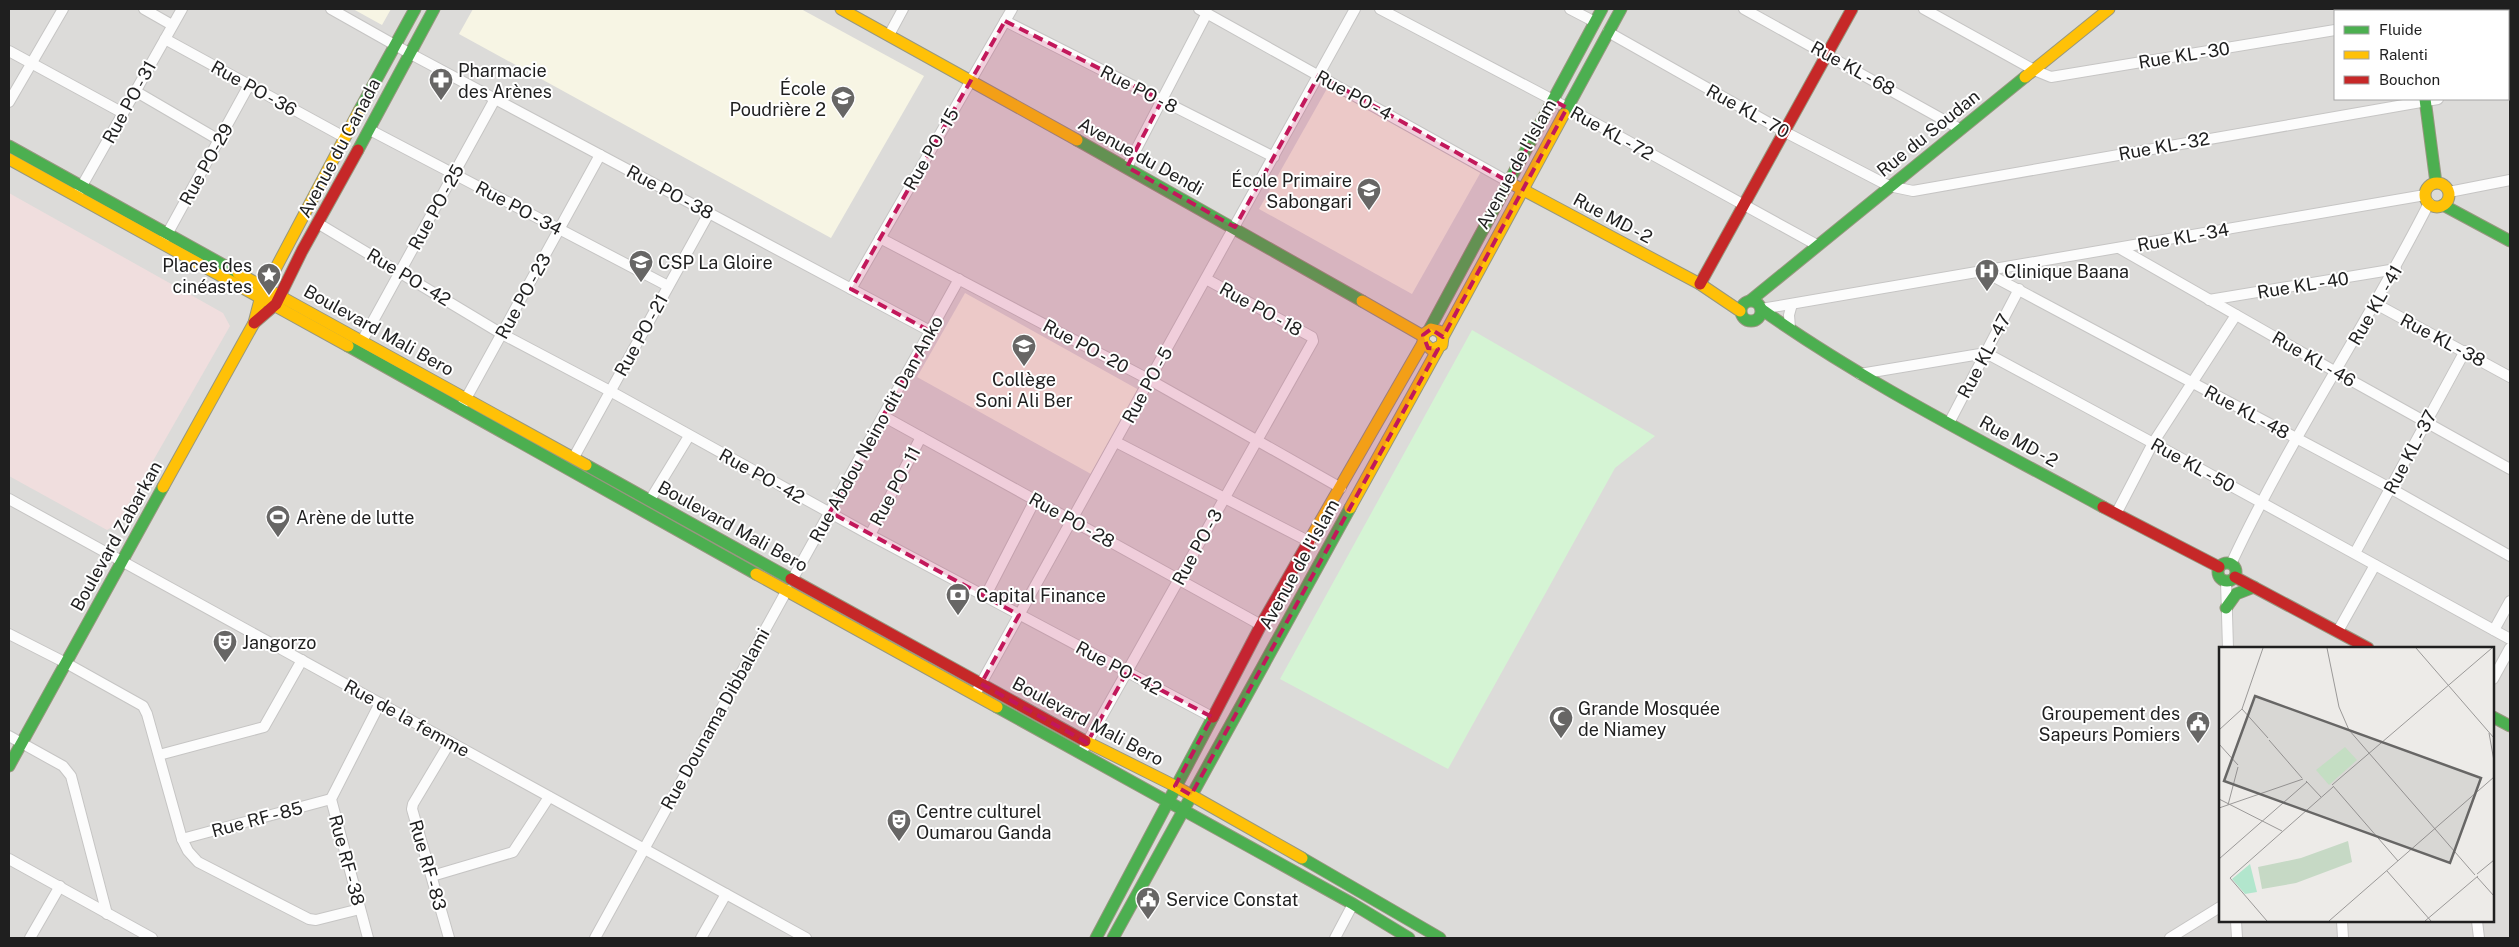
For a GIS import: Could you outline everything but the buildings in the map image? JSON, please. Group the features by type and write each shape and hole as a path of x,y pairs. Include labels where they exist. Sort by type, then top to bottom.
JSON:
{"main road":[{"name":"Avenue du Canada","path":"263,291 344,137 415,9"},
{"name":"Avenue du Canada","path":"278,300 302,251 319,224 434,9"},
{"name":"Avenue du Dendi","path":"841,9 1235,227 1425,336"},
{"name":"Avenue de l'Islam","path":"1096,938 1261,625 1341,488 1602,9"},
{"name":"Avenue de l'Islam","path":"1444,337 1620,9"},
{"path":"1700,284 1852,9"},
{"name":"Rue du Soudan","path":"1756,305 1770,285 1817,245 2034,70 2106,9"},
{"path":"2425,100 2436,183"},
{"name":"Boulevard Mali Bero","path":"9,146 33,166 263,291 460,410 790,585 978,689 1175,786 1440,938"},
{"name":"Boulevard Mali Bero","path":"9,159 33,166"},
{"name":"Rue MD - 2","path":"1509,182 1700,284 1740,311"},
{"path":"2444,205 2448,199 2449,192 2443,184 2436,183 2430,186 2427,199 2436,206 2444,205 2510,241"},
{"name":"Rue MD - 2","path":"1700,284 1756,305 1806,341 1860,374 2116,514 2219,567"},
{"name":"Boulevard Zabarkan","path":"9,766 254,324 263,291"},
{"name":"Boulevard Mali Bero","path":"278,300 362,340 574,457 650,500 790,585"},
{"name":"Boulevard Zabarkan","path":"254,324 278,300"},
{"path":"1742,304 1756,305 1760,316 1755,320 1745,320 1740,311 1742,304"},
{"name":"Rue MD - 2","path":"1755,320 1806,341"},
{"path":"1437,329 1444,337 1443,343 1438,349 1428,348 1425,336 1437,329"},
{"name":"Avenue de l'Islam","path":"1113,938 1438,349"},
{"path":"2231,579 2236,568 2231,564 2223,563 2219,567 2219,576 2254,587 2366,647"},
{"path":"2226,608 2236,594 2254,587"},
{"name":"Boulevard Mali Bero","path":"978,689 1081,754 1353,904 1409,938"},
{"path":"2494,718 2510,726"},
{"path":"1114,905 1127,912"},
{"path":"1387,925 1396,912"}],"street":[{"path":"9,102 63,9"},
{"path":"144,9 172,25"},
{"name":"Rue PO - 31","path":"79,191 182,9"},
{"name":"Rue PO - 38","path":"331,9 394,45 930,331"},
{"path":"889,36 903,9"},
{"name":"Rue PO - 15","path":"851,289 1012,9"},
{"name":"Rue PO - 5","path":"978,689 1356,9"},
{"name":"Rue KL - 72","path":"1380,9 1553,100 1817,245"},
{"path":"1570,9 1594,22"},
{"name":"Rue KL - 68","path":"1744,9 1960,129"},
{"name":"Rue KL - 30","path":"1924,9 2034,70 2051,77 2334,30"},
{"path":"1127,167 1162,100 1203,11"},
{"name":"Rue PO - 4","path":"1203,11 1509,182"},
{"name":"Rue PO - 8","path":"1005,21 1274,157"},
{"name":"Rue KL - 70","path":"1608,32 1785,132 1889,186"},
{"name":"Rue PO - 36","path":"165,39 344,137"},
{"path":"9,51 123,113"},
{"name":"Rue PO-29","path":"165,238 249,85"},
{"path":"135,90 219,140"},
{"name":"Rue PO - 25","path":"362,340 495,99"},
{"name":"Rue KL - 32","path":"1889,186 1912,191 1925,190 2425,100"},
{"name":"Rue PO - 34","path":"370,130 668,286"},
{"name":"Rue PO - 23","path":"460,410 600,155"},
{"path":"2449,192 2510,180"},
{"name":"Rue KL - 34","path":"1756,305 1792,304 2119,248 2427,199"},
{"name":"Rue KL - 41","path":"2231,564 2261,502 2396,269 2427,199"},
{"name":"Rue PO - 21","path":"574,457 709,213"},
{"name":"Rue PO - 42","path":"319,224 502,334 610,391 870,535 986,595 1019,615 1212,717"},
{"name":"Rue PO - 20","path":"880,238 1150,380 1341,488"},
{"name":"Rue KL - 46","path":"2119,248 2510,469"},
{"name":"Rue KL - 40","path":"2209,300 2396,269"},
{"name":"Rue KL - 48","path":"1982,271 2390,488 2510,556"},
{"name":"Rue Abdou Neino dit Dan Anko","path":"790,585 959,279"},
{"name":"Rue PO - 18","path":"1206,279 1312,337 1313,342"},
{"name":"Rue KL - 47","path":"1949,422 2019,289"},
{"path":"1790,328 1789,315 1792,304"},
{"name":"Rue KL - 38","path":"2376,304 2510,377"},
{"path":"2116,514 2153,443 2236,315"},
{"name":"Rue PO - 3","path":"1081,754 1313,342"},
{"name":"Rue KL - 37","path":"2355,553 2465,351"},
{"path":"1860,374 1986,353"},
{"name":"Rue KL - 50","path":"1986,353 2510,639"},
{"name":"Rue PO - 28","path":"883,416 1261,625"},
{"path":"650,500 689,436"},
{"name":"Rue PO - 11","path":"870,535 921,437"},
{"path":"1116,442 1310,542"},
{"name":"Rue de la femme","path":"9,499 121,563 380,702 806,938"},
{"path":"986,595 1035,500"},
{"path":"2338,631 2375,565"},
{"path":"2228,647 2226,608 2231,579"},
{"name":"Rue Dounama Dibbalami","path":"594,938 642,848 790,585"},
{"path":"2494,630 2510,601"},
{"path":"9,634 143,706 147,714 182,839 188,851 198,862 309,919 316,920 360,909"},
{"path":"2494,677 2510,648"},
{"path":"158,754 264,727 302,660"},
{"name":"Rue RF - 38","path":"368,938 331,799 380,702"},
{"path":"9,736 63,766 70,776 107,914"},
{"name":"Rue RF - 83","path":"449,938 412,809 413,804 450,742"},
{"path":"432,876 514,852 549,797"},
{"name":"Rue RF - 85","path":"182,839 331,799"},
{"path":"9,859 152,938"},
{"path":"30,938 60,886"},
{"path":"701,938 726,894"},
{"path":"1335,938 1353,904"},
{"path":"2170,938 2219,908"},
{"path":"2236,922 2237,938"},
{"path":"2342,922 2343,938"},
{"path":"2477,922 2479,938"}],"highlighted area":[{"path":"1005,21 1162,100 1127,167 1235,227 1319,75 1509,182 1553,100 1567,108 1443,337 1431,329 1423,335 1428,348 1438,349 1191,795 1175,786 1212,717 1127,672 1087,743 981,684 1019,615 830,512 930,331 851,289"}],"shaded area":[{"path":"9,9 2510,9 2510,938 9,938"},
{"path":"353,9 391,9 382,25"},
{"path":"473,9 801,9 924,76 831,238 459,34"},
{"path":"1329,85 1482,170 1412,294 1259,209"},
{"path":"9,193 223,313 230,326 117,524 107,530 9,476"},
{"path":"965,293 1139,390 1091,474 917,377"}],"green space":[{"path":"1472,330 1655,436 1615,468 1448,769 1280,679"}],"traffic: fast":[{"path":"359,111 415,9"},
{"path":"358,150 434,9"},
{"path":"1429,330 1602,9"},
{"path":"1564,114 1621,9"},
{"path":"1751,300 2025,77"},
{"path":"2425,100 2436,183"},
{"path":"1077,140 1362,301"},
{"path":"9,146 238,273"},
{"path":"2443,205 2510,241"},
{"path":"1747,301 1755,301 1761,307 1761,311 1761,315 1755,321 1747,321 1741,315 1741,307 1747,301"},
{"path":"1761,309 1843,363 1886,388 1972,437 2103,507"},
{"path":"348,346 756,574"},
{"path":"586,465 791,579"},
{"path":"9,766 163,487"},
{"path":"1113,938 1350,508"},
{"path":"2223,563 2231,563 2236,568 2236,572 2234,579 2223,581 2218,576 2218,568 2223,563"},
{"path":"2226,608 2236,594 2254,587"},
{"path":"997,707 1353,904 1409,938"},
{"path":"1096,938 1213,717"},
{"path":"2494,718 2510,726"},
{"path":"1302,858 1440,938"}],"traffic: slow":[{"path":"841,9 1077,140"},
{"path":"2025,77 2109,9"},
{"path":"163,487 254,323 261,296 359,111"},
{"path":"1443,337 1439,331 1431,329 1424,334 1423,342 1432,350 1442,345 1443,337 1564,114"},
{"path":"9,159 348,346"},
{"path":"2437,183 2442,184 2448,190 2449,195 2448,200 2442,206 2437,207 2432,206 2426,200 2425,195 2426,190 2432,184 2437,183"},
{"path":"1514,185 1700,284 1740,311"},
{"path":"238,273 586,465"},
{"path":"1362,301 1423,336"},
{"path":"1309,541 1423,343"},
{"path":"1350,508 1438,349"},
{"path":"756,574 997,707"},
{"path":"1085,741 1175,786 1302,858"}],"traffic: jam":[{"path":"1700,284 1852,9"},
{"path":"254,323 276,304 302,251 358,150"},
{"path":"2103,507 2219,567"},
{"path":"1213,717 1261,625 1309,541"},
{"path":"2235,577 2366,647"},
{"path":"791,579 1085,741"}],"place":[{"name":"Pharmacie des Arènes","path":"441,101"},
{"name":"École Poudrière 2","path":"843,119"},
{"name":"École Primaire Sabongari","path":"1369,211"},
{"name":"CSP La Gloire","path":"641,283"},
{"name":"Clinique Baana","path":"1987,292"},
{"name":"Places des cinéastes","path":"269,296"},
{"name":"Collège Soni Ali Ber","path":"1024,367"},
{"name":"Arène de lutte","path":"278,538"},
{"name":"Capital Finance","path":"958,616"},
{"name":"Jangorzo","path":"225,663"},
{"name":"Grande Mosquée de Niamey","path":"1561,739"},
{"name":"Groupement des Sapeurs Pomiers","path":"2198,744"},
{"name":"Centre culturel Oumarou Ganda","path":"899,842"},
{"name":"Service Constat","path":"1148,920"}]}
